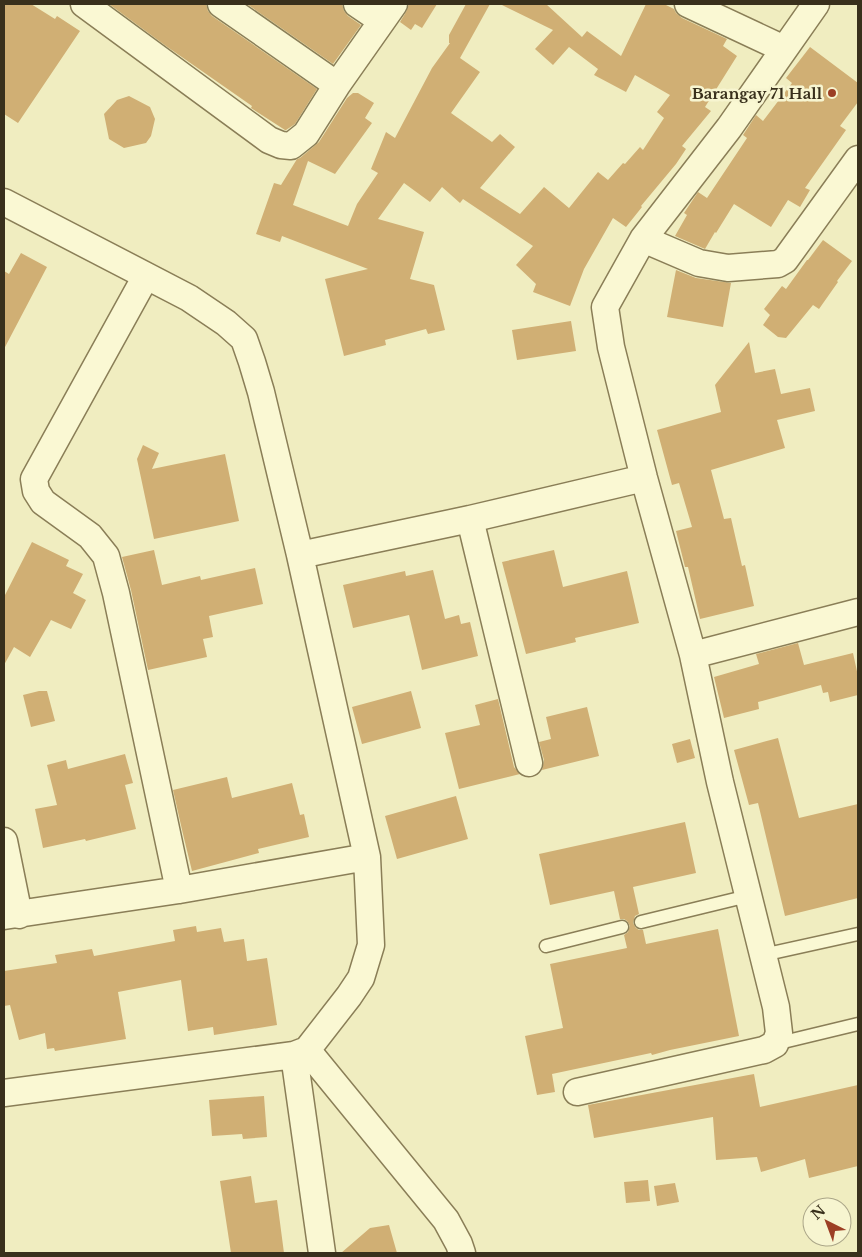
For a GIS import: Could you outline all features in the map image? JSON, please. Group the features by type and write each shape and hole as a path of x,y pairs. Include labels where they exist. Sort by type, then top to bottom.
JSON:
{"street":[{"path":"84,4 269,140 281,145 291,146 306,134 337,85 388,12 357,4"},
{"path":"221,4 337,85"},
{"path":"688,4 784,49"},
{"path":"577,1092 764,1050 776,1044 779,1033 776,1007 720,782 693,655 644,478 611,347 605,307 643,239 729,128 816,4"},
{"path":"643,239 699,263 728,268 778,264 785,260 858,159"},
{"path":"4,202 196,303 226,323 244,339 261,392 368,857 371,944 361,978 349,996 301,1053 4,1093"},
{"path":"146,276 34,479 36,492 43,502 90,536 106,556 116,593 179,890"},
{"path":"300,555 470,519 644,478"},
{"path":"470,519 529,763"},
{"path":"693,655 858,612"},
{"path":"4,841 11,916 179,890 368,857"},
{"path":"301,1053 322,1253"},
{"path":"301,1053 446,1220 462,1253"}],"lane":[{"path":"641,922 748,896"},
{"path":"546,946 622,927"},
{"path":"763,955 858,934"},
{"path":"776,1044 858,1024"}],"building":[{"path":"4,4 31,4 55,19 57,16 80,31 18,123 4,114"},
{"path":"109,4 206,4 212,16 317,89 295,124 285,130 251,108 252,106"},
{"path":"247,4 342,4 348,16 361,25 333,64"},
{"path":"409,4 437,4 422,28 415,24 411,30 400,22"},
{"path":"466,4 490,4 460,58 480,72 451,113 492,142 500,134 515,147 480,188 520,214 544,187 569,208 598,172 608,180 640,147 643,150 664,118 657,112 670,95 635,75 626,92 594,75 598,69 569,47 553,65 535,49 553,30 500,4 546,4 582,37 587,31 621,56 646,4 664,4 674,9 682,18 727,39 723,46 737,56 705,107 711,111 682,146 686,149 676,164 626,227 613,218 584,269 570,306 533,292 536,284 516,265 533,246 463,199 460,203 442,187 430,202 404,183 378,219 424,232 410,279 434,285 445,330 428,334 426,329 385,340 386,345 344,356 325,279 368,269 282,236 280,242 256,234 274,183 281,185 297,159 319,142 347,98 353,93 358,93 374,103 365,118 372,123 335,174 308,161 293,205 348,226 357,204 378,173 371,169 386,132 395,138 432,68 450,43 449,35"},
{"path":"810,47 858,83 858,102 840,126 846,130 805,188 810,190 800,207 788,200 771,227 734,204 705,249 675,236 687,215 684,213 698,192 707,198 747,138 743,135 756,115 763,121 792,83 786,78"},
{"path":"129,96 150,107 155,119 151,136 146,143 124,148 109,139 104,114 117,100"},
{"path":"823,240 852,261 819,309 813,305 786,338 778,337 763,325 770,315 764,309 782,286 786,289"},
{"path":"21,253 47,267 4,349 4,271 9,274"},
{"path":"676,270 696,278 731,283 723,327 667,317"},
{"path":"571,321 576,351 517,360 512,330"},
{"path":"749,342 755,373 775,369 781,394 810,388 815,411 777,420 785,448 711,470 724,519 731,518 742,566 745,565 754,606 700,619 688,567 685,567 676,531 692,527 679,483 672,485 657,430 721,412 715,385"},
{"path":"143,445 159,453 152,469 225,454 239,521 154,539 137,459"},
{"path":"32,542 69,560 66,566 83,574 73,593 86,600 71,629 51,620 30,657 14,647 4,665 4,597"},
{"path":"154,550 162,585 200,576 201,580 255,568 263,604 209,616 213,637 203,639 207,657 148,670 122,557"},
{"path":"554,550 563,587 627,571 639,623 575,638 576,642 526,654 502,562"},
{"path":"433,570 445,619 459,615 461,624 470,622 478,656 422,670 409,615 353,628 343,585 405,571 406,576"},
{"path":"798,643 804,665 853,653 858,676 858,695 830,702 828,692 823,693 821,685 758,702 759,709 724,718 714,677 759,664 756,654"},
{"path":"47,691 55,721 31,727 23,695"},
{"path":"411,691 421,728 362,744 352,707"},
{"path":"498,699 514,767 520,774 459,789 445,733 480,725 475,705"},
{"path":"587,707 599,756 542,770 544,760 539,742 551,739 546,717"},
{"path":"778,738 799,818 858,804 858,898 785,916 758,803 749,805 734,750"},
{"path":"690,739 695,758 677,763 672,744"},
{"path":"125,754 133,783 125,785 136,829 86,841 85,839 43,848 35,809 57,805 47,765 66,760 68,769"},
{"path":"227,777 232,798 292,783 300,815 304,814 309,837 258,849 259,853 192,871 173,790"},
{"path":"456,796 468,839 397,859 385,816"},
{"path":"685,822 696,873 633,887 639,914 635,916 633,923 636,928 643,930 646,944 718,929 739,1036 552,1074 555,1092 537,1095 525,1036 563,1028 550,964 627,948 624,935 628,932 630,926 627,921 620,919 614,891 550,905 539,854"},
{"path":"196,926 197,932 221,928 224,942 244,939 247,961 267,958 277,1025 214,1035 213,1027 188,1031 181,980 118,992 126,1039 55,1051 54,1048 47,1049 45,1033 19,1040 10,1005 4,1006 4,971 57,963 55,955 92,949 94,956 175,941 173,930"},
{"path":"754,1074 760,1107 858,1085 858,1166 809,1178 805,1159 761,1172 757,1157 716,1160 713,1117 594,1138 588,1105"},
{"path":"264,1096 267,1137 243,1139 242,1134 212,1136 209,1100"},
{"path":"251,1176 255,1203 277,1200 284,1253 231,1253 220,1181"},
{"path":"648,1180 650,1201 626,1203 624,1182"},
{"path":"675,1183 679,1202 657,1206 654,1186"},
{"path":"389,1225 397,1253 341,1253 370,1228"}],"place":[{"name":"Barangay 71 Hall","path":"832,93"}]}
